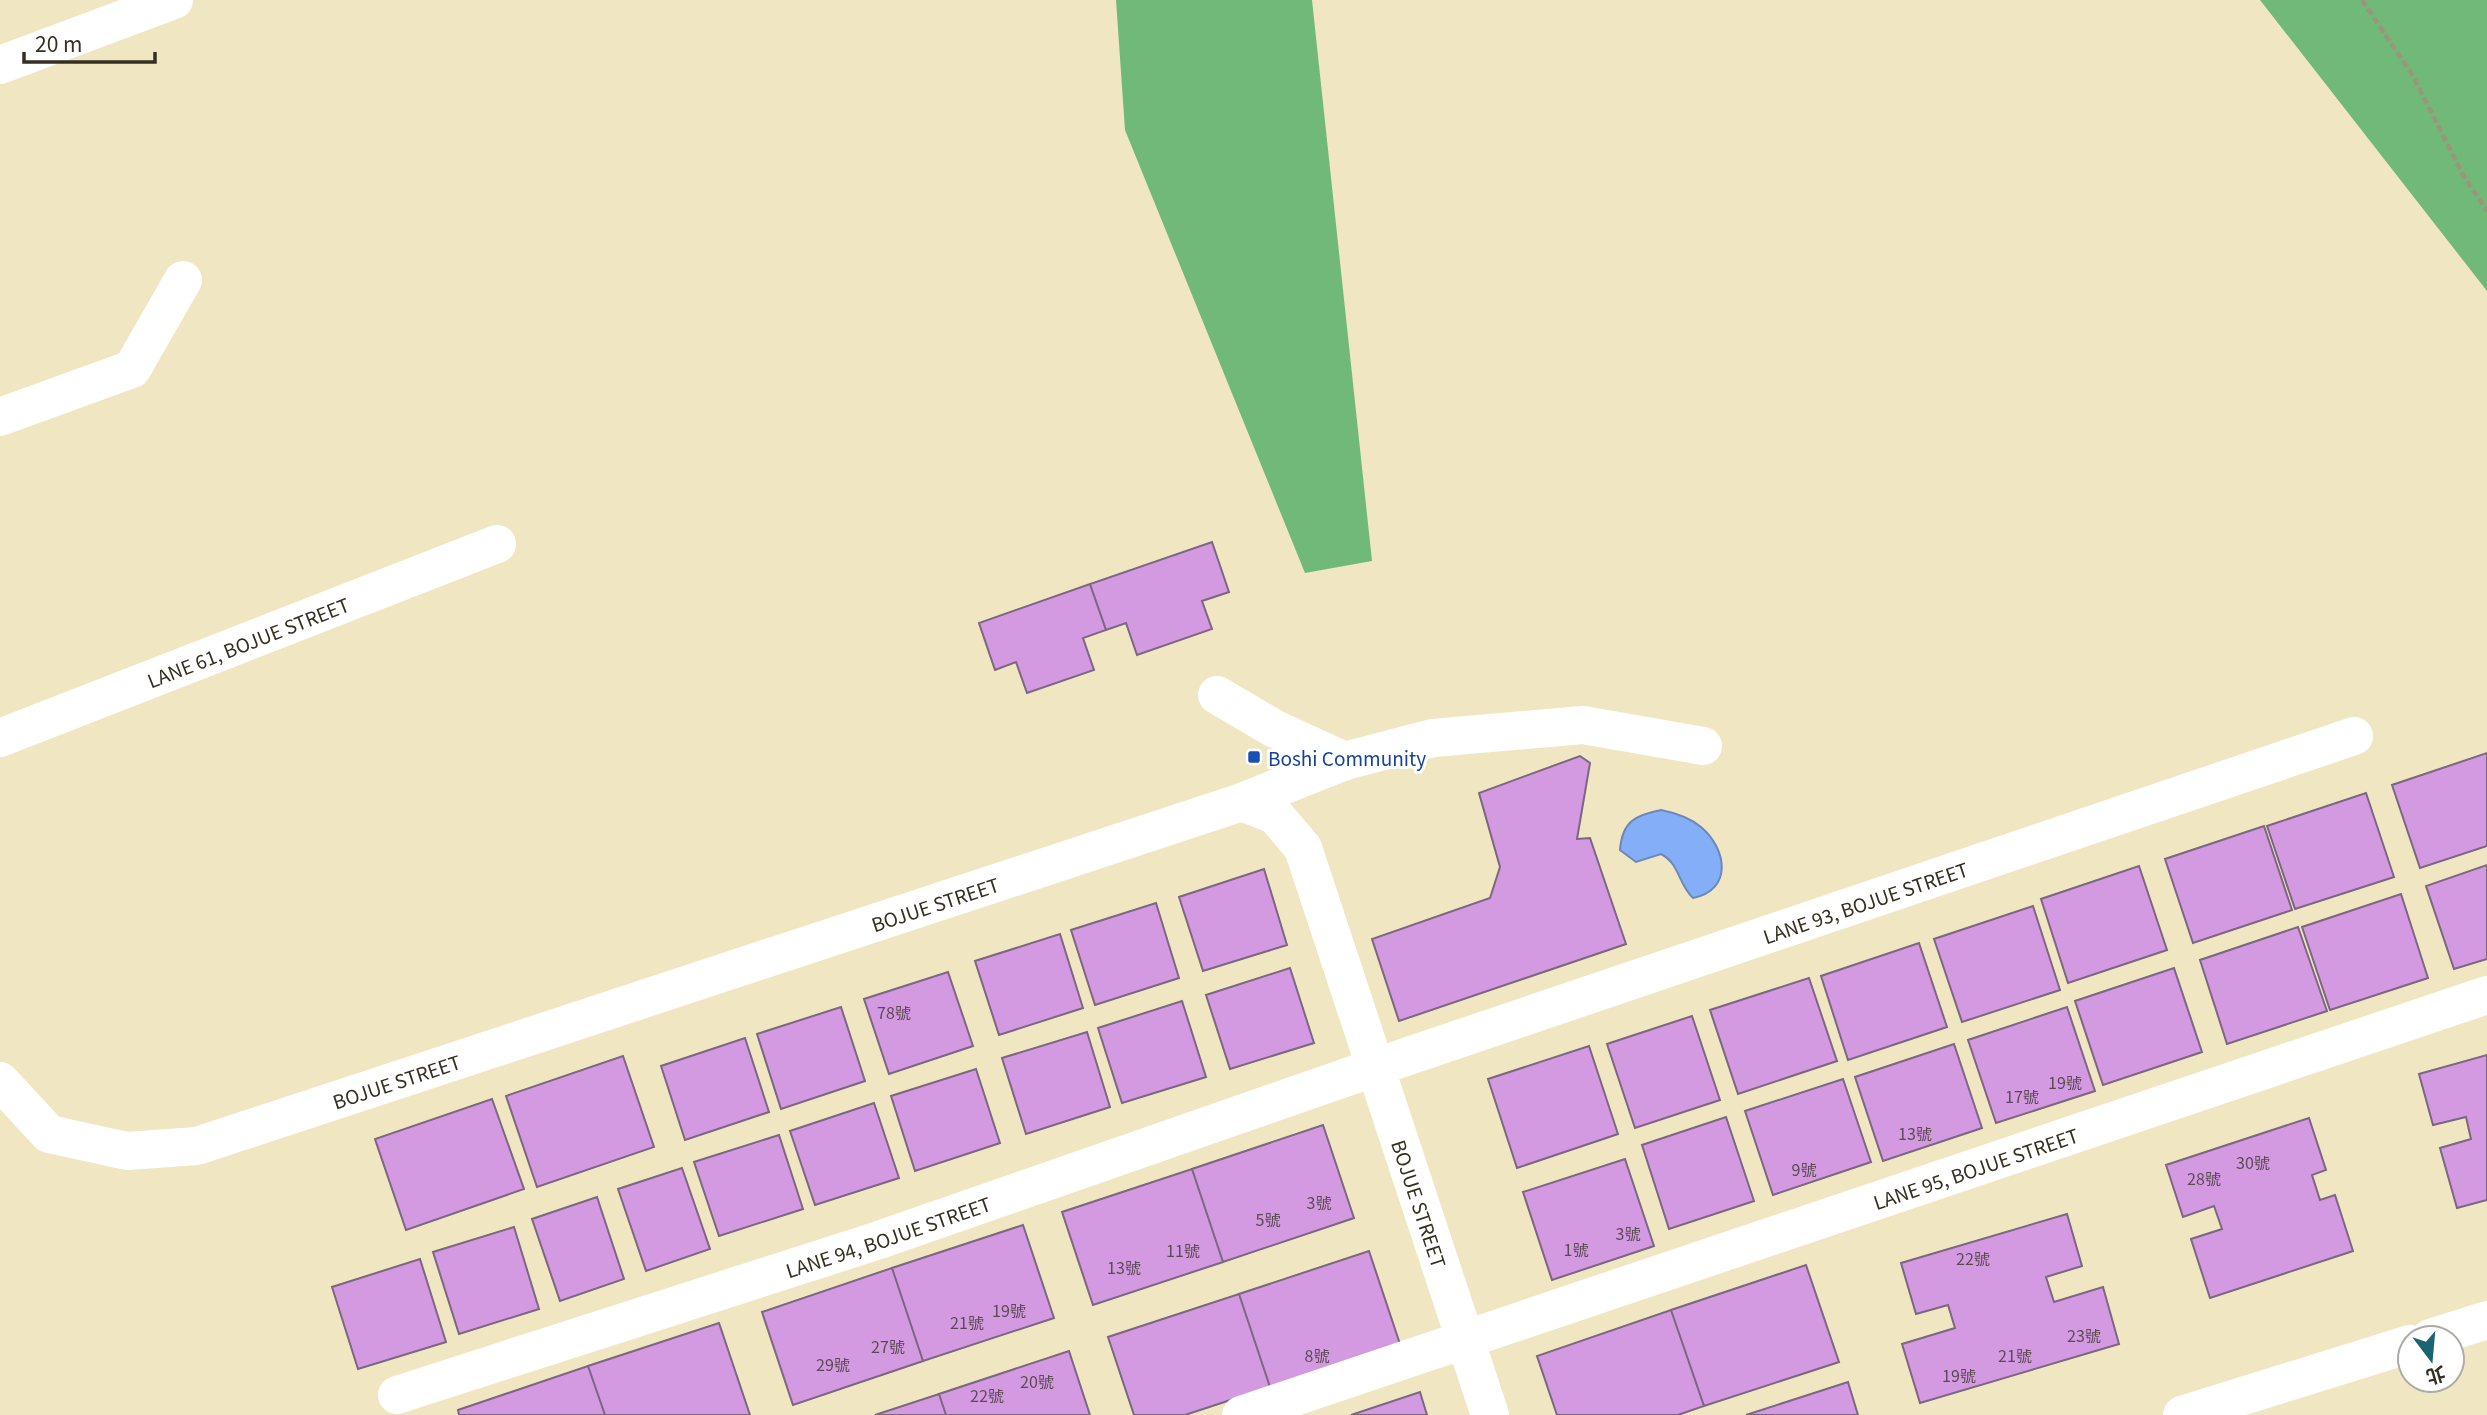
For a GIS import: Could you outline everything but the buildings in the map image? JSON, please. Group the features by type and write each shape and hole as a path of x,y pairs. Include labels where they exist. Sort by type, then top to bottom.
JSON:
{"street":[{"path":"0,65 174,0"},
{"path":"0,417 131,369 183,280"},
{"name":"LANE 61, BOJUE STREET","path":"0,738 497,544"},
{"path":"1217,695 1275,729 1345,761"},
{"path":"1242,802 1345,761 1433,738 1583,725 1703,746"},
{"name":"LANE 93, BOJUE STREET","path":"1376,1067 2354,736"},
{"name":"BOJUE STREET","path":"0,1081 49,1134 127,1151 197,1146 1242,802 1275,815 1303,848 1490,1415"},
{"name":"LANE 95, BOJUE STREET","path":"1241,1415 2487,995"},
{"name":"LANE 94, BOJUE STREET","path":"397,1395 879,1240 1376,1067"},
{"path":"2466,1327 2487,1320"},
{"path":"2182,1415 2396,1348"}],"path":[{"path":"2362,0 2413,76 2463,175 2487,211"}],"green space":[{"path":"1116,0 1312,0 1372,561 1305,573 1125,130"},
{"path":"2260,0 2487,0 2487,291"}],"water":[{"path":"1661,810 1682,816 1701,827 1716,846 1722,868 1720,878 1715,887 1706,894 1693,898 1672,863 1661,854 1636,862 1620,850 1624,832 1632,821 1644,814"}],"place":[{"name":"Boshi Community","path":"1254,757"}]}
